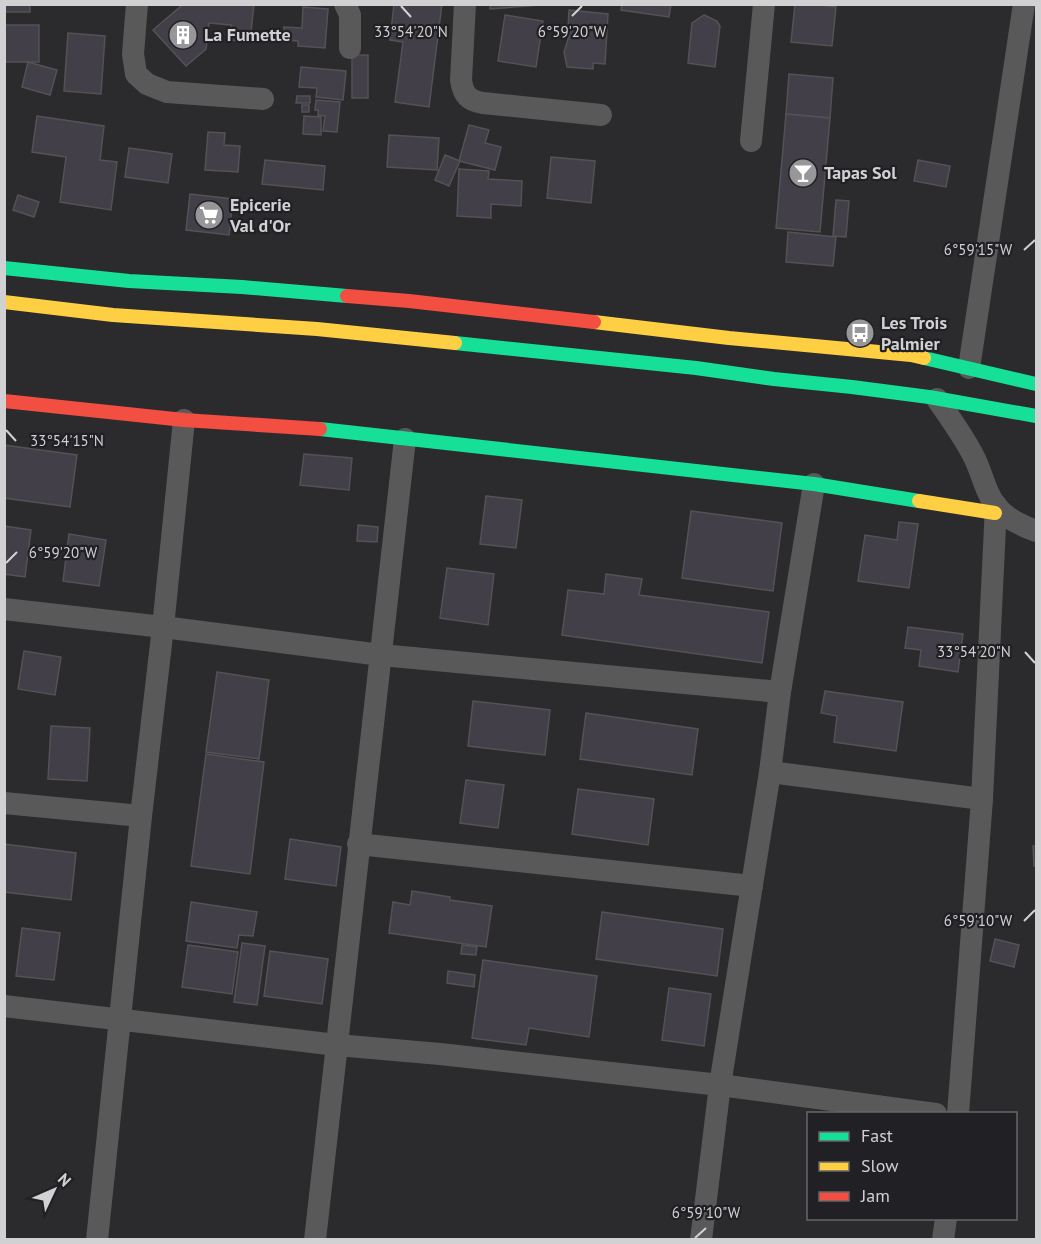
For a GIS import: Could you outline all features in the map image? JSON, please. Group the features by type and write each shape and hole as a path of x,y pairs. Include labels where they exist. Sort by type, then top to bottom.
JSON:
{"main road":[{"path":"4,268 129,281 242,287 409,301 729,338 911,355 1036,384"},
{"path":"4,302 113,315 317,329 696,368 852,387 1036,416"},
{"path":"4,401 184,420 298,427 814,484 995,509"}],"street":[{"path":"136,4 133,54 136,74 147,84 167,92 263,99"},
{"path":"345,4 350,15 350,48"},
{"path":"465,4 461,80 462,89 467,97 475,102 602,115"},
{"path":"751,141 764,4"},
{"path":"969,368 1024,4"},
{"path":"937,399 974,456 995,509 982,800 958,1112"},
{"path":"97,1239 184,420"},
{"path":"315,1239 405,439"},
{"path":"701,1239 720,1085 814,484"},
{"path":"995,509 1016,523 1036,531"},
{"path":"4,609 381,655 780,692"},
{"path":"770,772 982,800"},
{"path":"4,803 141,816"},
{"path":"358,844 752,886"},
{"path":"4,1006 337,1045 720,1085 928,1112"},
{"path":"943,1239 946,1220"}],"building":[{"path":"4,4 30,4 30,12 4,12"},
{"name":"La Fumette","path":"180,4 254,4 250,42 229,40 231,25 209,23 206,49 186,66 153,30 181,6"},
{"path":"394,4 442,4 429,107 395,102 403,42 390,40"},
{"path":"490,4 552,4 490,9"},
{"path":"622,4 671,4 669,17 621,10"},
{"path":"795,4 836,7 832,46 791,42"},
{"path":"303,7 328,9 325,48 298,46 298,41 284,40 284,27 302,28"},
{"path":"569,10 608,14 605,64 593,63 593,69 567,67 564,52 571,30 568,29"},
{"path":"505,15 543,21 536,67 498,61"},
{"path":"704,15 717,21 720,26 715,67 688,63 692,23"},
{"path":"4,25 39,25 39,62 4,62"},
{"path":"68,33 105,36 101,94 64,91"},
{"path":"352,55 368,55 368,98 352,98"},
{"path":"28,62 57,70 50,95 22,87"},
{"path":"301,67 346,71 343,100 316,97 317,88 299,87"},
{"path":"789,74 833,78 830,118 786,114"},
{"path":"297,96 310,96 310,103 296,103"},
{"path":"316,100 340,102 337,132 323,131 325,116 318,115 318,110 315,110"},
{"path":"302,105 309,105 309,112 302,112"},
{"name":"Tapas Sol","path":"786,114 830,118 820,232 776,228"},
{"path":"37,116 104,126 100,160 117,162 111,210 60,202 66,157 32,152"},
{"path":"304,116 321,117 321,135 303,134"},
{"path":"469,125 489,130 485,143 501,147 495,170 459,161"},
{"path":"208,132 225,133 224,145 240,146 238,172 205,170"},
{"path":"389,135 439,138 437,170 387,167"},
{"path":"129,148 172,154 168,183 125,177"},
{"path":"445,155 460,161 449,186 435,180"},
{"path":"551,157 595,161 591,203 547,198"},
{"path":"265,160 325,166 323,190 262,184"},
{"path":"918,160 950,166 946,187 914,181"},
{"path":"459,169 489,171 488,179 522,181 521,206 491,204 491,218 457,216"},
{"name":"Epicerie Val d'Or","path":"190,194 233,199 229,235 186,230"},
{"path":"18,195 39,202 34,217 13,210"},
{"path":"836,200 849,201 846,237 833,236"},
{"path":"788,232 836,237 833,266 786,262"},
{"path":"4,445 77,455 70,507 4,498"},
{"path":"304,454 352,458 349,490 300,485"},
{"path":"486,496 522,500 516,548 480,544"},
{"path":"691,511 782,523 773,591 682,578"},
{"path":"899,522 918,524 909,588 858,581 865,535 897,540"},
{"path":"358,525 378,527 377,542 357,541"},
{"path":"4,526 31,530 25,577 4,574"},
{"path":"69,534 106,540 99,586 63,581"},
{"path":"447,568 494,574 488,625 440,618"},
{"path":"606,574 642,579 639,595 769,612 762,663 562,635 568,590 604,594"},
{"path":"908,627 963,634 958,672 919,666 921,650 905,648"},
{"path":"24,651 61,657 55,695 18,689"},
{"path":"217,672 269,680 259,759 206,752"},
{"path":"825,691 903,702 896,751 834,742 837,716 821,713"},
{"path":"473,701 550,710 545,755 468,746"},
{"path":"586,713 698,729 692,775 580,759"},
{"path":"51,726 90,728 87,781 48,779"},
{"path":"206,754 264,762 250,874 191,866"},
{"path":"466,780 504,785 498,828 460,823"},
{"path":"578,789 654,799 648,845 572,834"},
{"path":"290,839 341,847 336,886 285,879"},
{"path":"4,844 76,853 71,900 4,892"},
{"path":"1033,846 1036,846 1036,866 1034,866"},
{"path":"412,891 450,897 450,900 492,906 486,947 389,933 393,902 410,905"},
{"path":"191,902 257,912 253,936 239,935 237,948 186,941"},
{"path":"602,912 723,929 717,976 596,959"},
{"path":"22,928 60,933 54,980 16,976"},
{"path":"995,939 1019,945 1014,967 990,961"},
{"path":"242,943 265,946 257,1005 234,1002"},
{"path":"188,945 238,952 232,994 182,987"},
{"path":"462,945 477,947 476,955 461,954"},
{"path":"270,951 328,959 322,1004 264,996"},
{"path":"483,960 597,976 589,1037 529,1028 526,1045 472,1038"},
{"path":"448,971 475,975 474,987 447,983"},
{"path":"669,988 711,994 704,1046 662,1040"}],"traffic: fast":[{"path":"4,268 129,281 347,296"},
{"path":"455,343 852,387 929,397 1036,416"},
{"path":"924,358 1036,384"},
{"path":"320,429 814,484 919,501"}],"traffic: slow":[{"path":"4,302 113,315 317,329 455,343"},
{"path":"594,322 924,358"},
{"path":"919,501 995,513"}],"traffic: jam":[{"path":"347,296 594,322"},
{"path":"4,401 184,420 320,429"}],"place":[{"name":"La Fumette","path":"183,35"},
{"name":"Tapas Sol","path":"803,173"},
{"name":"Epicerie Val d'Or","path":"209,215"},
{"name":"Les Trois Palmier","path":"860,333"}]}
